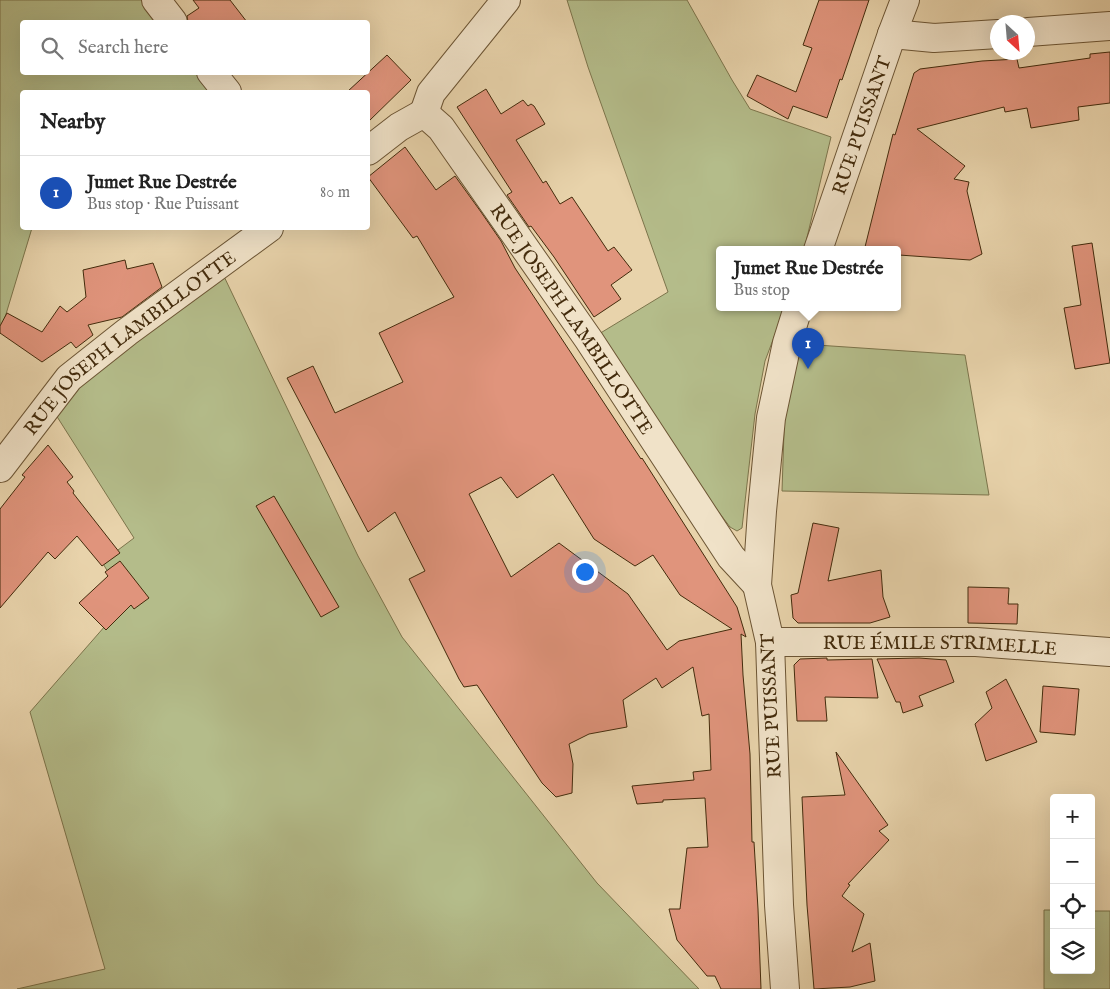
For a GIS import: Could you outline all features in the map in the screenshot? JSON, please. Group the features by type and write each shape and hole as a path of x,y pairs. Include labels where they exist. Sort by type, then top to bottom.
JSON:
{"street":[{"path":"156,0 171,20"},
{"path":"370,149 399,127 424,113 431,93 506,0"},
{"name":"RUE PUISSANT","path":"819,246 905,0"},
{"path":"1035,31 1110,26"},
{"path":"892,34 934,38 990,34"},
{"path":"214,75 226,90"},
{"name":"RUE JOSEPH LAMBILLOTTE","path":"424,113 441,128 512,228 589,340 731,557 757,584"},
{"name":"RUE JOSEPH LAMBILLOTTE","path":"0,468 69,378 127,332 266,230"},
{"name":"RUE PUISSANT","path":"785,989 779,905 770,642 757,584 762,511 772,418 786,343 797,311"},
{"name":"RUE ÉMILE STRIMELLE","path":"770,642 976,642 1110,652"}],"green space":[{"path":"0,0 156,0 171,20 20,20 20,75 213,75 225,90 20,90 20,230 31,230 0,334"},
{"path":"567,0 687,0 750,109 831,137 805,246 716,246 716,311 784,311 765,361 755,414 742,528 737,531 730,527 589,340 668,292 588,67"},
{"path":"219,266 358,556 402,637 597,883 699,989 17,989 105,969 30,712 126,602 102,562 134,538 49,404"},
{"path":"787,343 965,355 989,495 782,491"},
{"path":"1044,910 1050,910 1050,974 1095,974 1095,911 1110,911 1110,989 1044,989"}],"building":[{"path":"193,0 230,0 245,20 188,20 187,16 199,8"},
{"path":"819,0 869,0 827,118 793,106 788,119 747,96 757,75 796,92 812,48 803,45"},
{"path":"1110,52 1110,103 1078,107 1079,120 1031,128 1027,108 1005,112 1004,107 917,129 965,166 954,179 969,182 967,191 982,254 970,260 901,255 901,246 865,246 893,134 895,135 914,73 920,69 982,61 1017,60 1019,68 1090,58 1090,54"},
{"path":"387,55 411,80 370,120 370,90 349,90 365,75 370,75 370,71"},
{"path":"486,89 501,114 523,100 528,106 531,104 534,106 545,124 516,140 543,183 546,181 560,204 572,197 608,251 614,247 632,270 611,285 621,299 594,317 554,257 531,226 529,227 507,195 512,192 457,107"},
{"path":"405,147 436,190 455,176 481,212 501,241 515,268 642,458 737,607 746,637 741,634 750,754 752,842 754,842 761,989 721,989 715,976 707,976 677,940 669,909 680,909 687,848 708,847 705,798 663,800 663,802 637,804 632,786 694,780 693,772 711,770 709,714 702,716 693,667 662,688 656,678 623,700 627,727 589,734 569,744 573,764 572,793 556,797 542,783 477,685 464,687 459,679 409,579 425,571 395,512 368,532 287,378 313,366 335,413 403,382 379,333 454,297 417,236 413,238 370,180 370,175","holes":["553,474 594,539 635,566 653,555 680,595 732,629 679,641 667,650 628,594 559,543 511,577 469,494 501,477 517,498"]},
{"path":"1092,243 1110,363 1075,369 1064,308 1081,305 1072,246"},
{"path":"125,260 127,269 153,263 162,287 122,317 88,325 93,335 76,348 71,342 42,362 0,333 0,326 7,313 42,332 60,306 67,312 86,297 83,270"},
{"path":"48,445 73,477 67,482 74,491 73,493 120,553 102,566 77,536 55,559 48,552 0,608 0,509 25,477 22,475"},
{"path":"274,496 339,607 321,617 256,506"},
{"path":"813,523 839,528 828,581 881,570 883,597 890,617 870,623 798,623 793,618 791,595 798,593"},
{"path":"120,561 149,598 134,609 131,605 106,630 79,603 108,576 105,572"},
{"path":"968,587 1009,588 1008,604 1018,604 1017,624 968,623"},
{"path":"827,658 827,660 872,659 878,698 825,697 827,721 797,721 794,665 800,659"},
{"path":"919,658 946,660 954,682 919,696 923,706 903,713 900,702 896,702 877,659"},
{"path":"1006,679 1037,742 986,761 975,724 992,708 986,692"},
{"path":"1043,686 1079,689 1075,735 1040,732"},
{"path":"836,752 888,825 879,831 889,840 848,884 850,885 842,896 864,914 852,952 870,943 875,981 850,987 814,989 807,905 802,797 845,795"}],"place":[{"name":"Jumet Rue Destrée","path":"808,369"}]}
